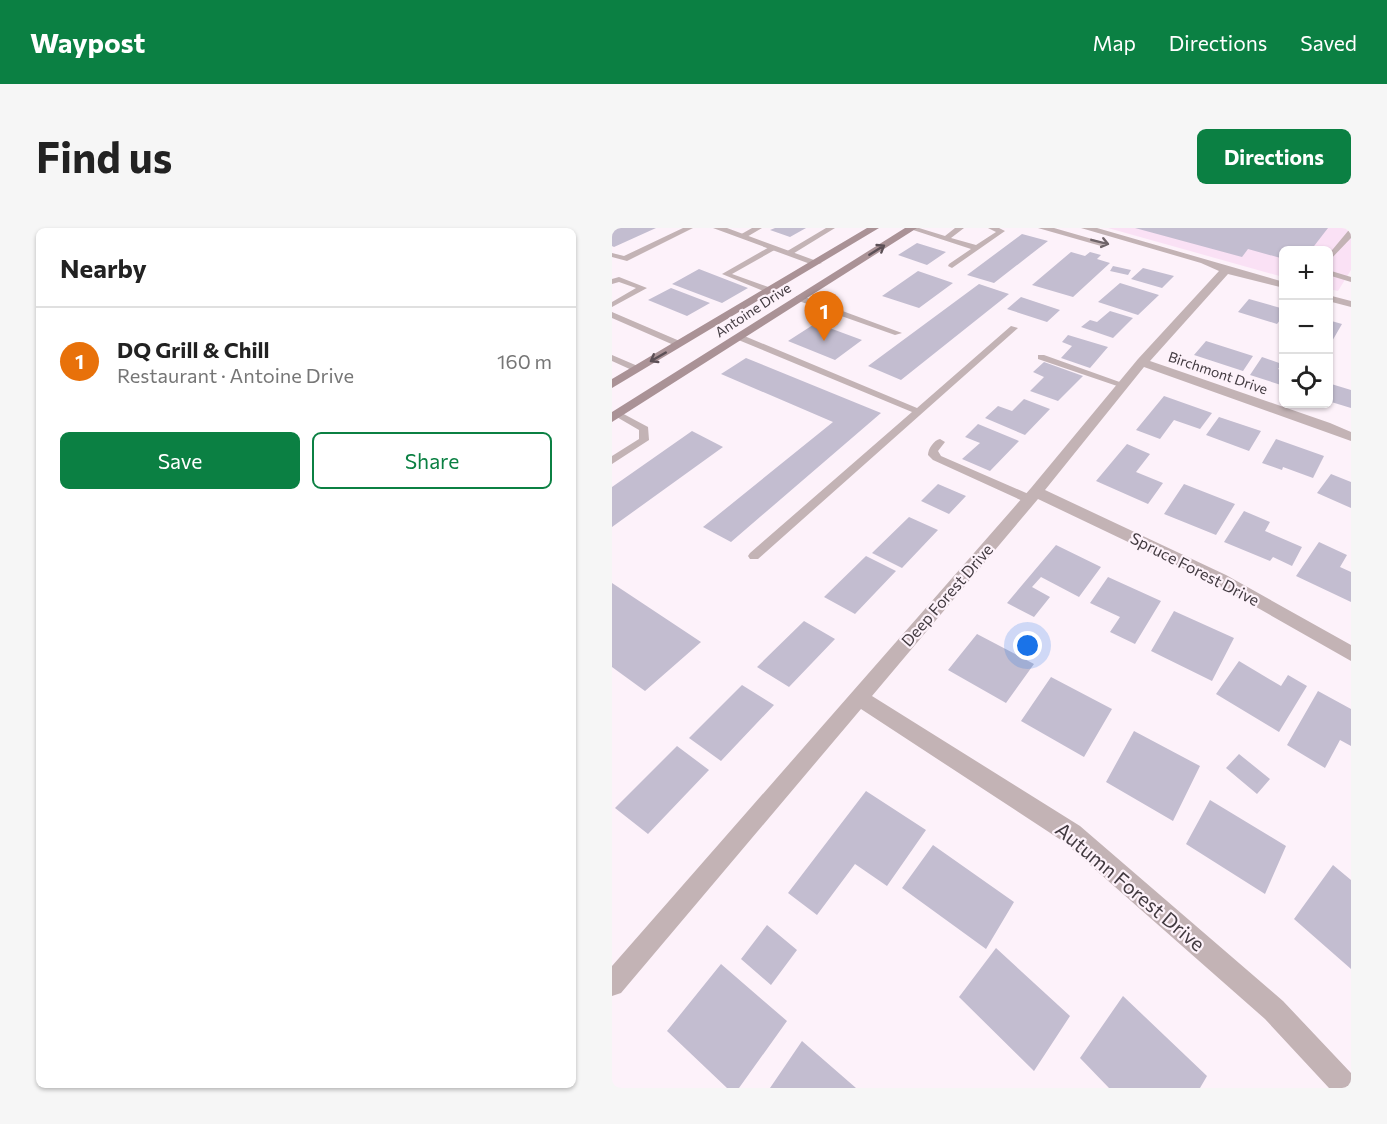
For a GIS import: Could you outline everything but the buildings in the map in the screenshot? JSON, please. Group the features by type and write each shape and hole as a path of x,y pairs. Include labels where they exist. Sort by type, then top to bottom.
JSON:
{"main road":[{"name":"Antoine Drive","path":"612,384 874,228"},
{"name":"Antoine Drive","path":"621,410 911,228"},
{"path":"817,263 842,271"}],"street":[{"path":"718,228 817,263"},
{"path":"1086,228 1279,284"},
{"path":"1049,229 1202,268 1226,270"},
{"name":"Deep Forest Drive","path":"612,984 1032,495 1142,362 1226,270"},
{"path":"1333,299 1351,304"},
{"name":"Birchmont Drive","path":"1142,362 1351,437"},
{"name":"Spruce Forest Drive","path":"1032,495 1220,579 1351,654"},
{"name":"Autumn Forest Drive","path":"859,698 1072,834 1274,1010 1347,1088"}],"lane":[{"path":"612,255 624,259 689,228"},
{"path":"742,236 758,228"},
{"path":"788,252 831,228"},
{"path":"911,228 977,248"},
{"path":"945,239 960,228"},
{"path":"952,266 1001,231 992,228"},
{"path":"1333,255 1351,233"},
{"path":"771,291 726,274 774,248"},
{"path":"1333,273 1351,280"},
{"path":"612,282 619,279 643,288 612,305"},
{"path":"799,298 898,333"},
{"path":"612,315 680,344"},
{"path":"754,556 1014,328"},
{"path":"739,337 919,412"},
{"path":"1041,357 1123,385"},
{"path":"612,358 637,369"},
{"path":"612,461 644,440 644,429 621,410"},
{"path":"940,442 933,451 933,455 937,458 1032,495"}],"shaded area":[{"path":"1108,228 1351,228 1351,270 1338,291 1333,290 1333,246 1279,246 1279,276"}],"place":[{"name":"DQ Grill & Chill","path":"824,341"}]}
